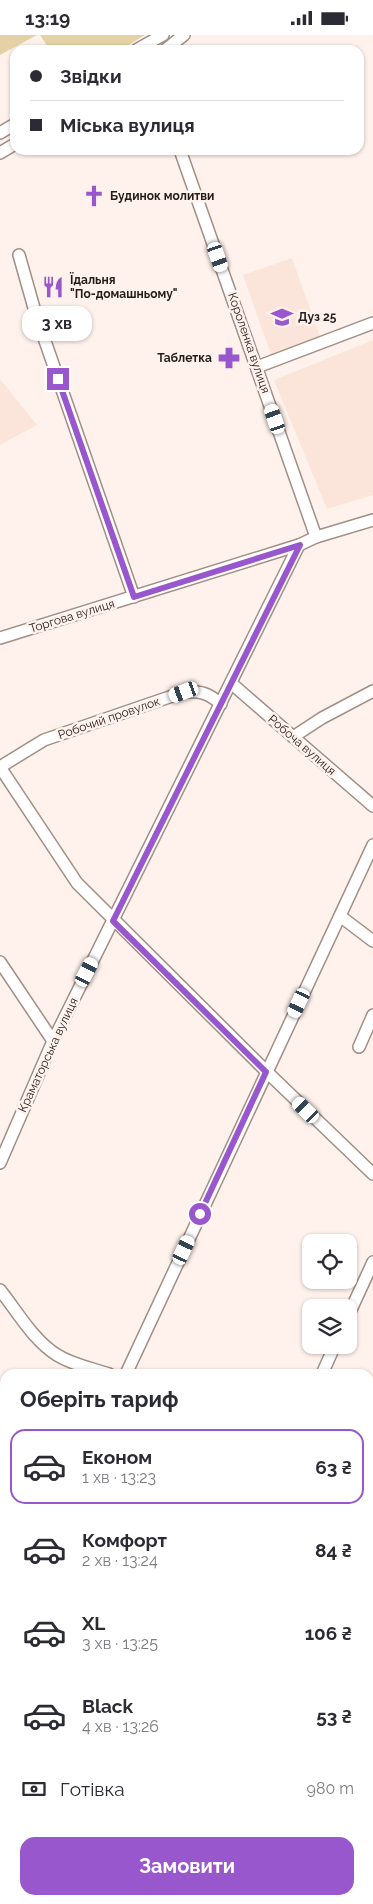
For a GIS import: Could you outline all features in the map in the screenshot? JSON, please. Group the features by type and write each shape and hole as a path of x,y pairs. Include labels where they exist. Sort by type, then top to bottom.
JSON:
{"street":[{"path":"147,45 163,35"},
{"path":"171,45 184,35"},
{"name":"Короленка вулиця","path":"182,155 316,537"},
{"path":"19,255 36,315 134,597"},
{"path":"257,367 373,323"},
{"name":"Торгова вулиця","path":"0,638 300,545 316,537 373,520"},
{"name":"Краматорська вулиця","path":"0,1163 53,1041 300,545"},
{"name":"Робоча вулиця","path":"231,683 373,807"},
{"name":"Робочий провулок","path":"0,767 44,740 184,692 198,691 212,696 221,704"},
{"path":"293,737 322,718 373,691"},
{"path":"0,767 77,883 266,1072 373,1174"},
{"path":"128,1369 373,845"},
{"path":"340,916 373,941"},
{"path":"0,962 53,1041"},
{"path":"358,1047 373,1015"},
{"path":"356,1299 373,1262"},
{"path":"0,1290 40,1341 56,1355 92,1369"},
{"path":"324,1369 331,1354"}],"shaded area":[{"path":"0,35 37,35 18,45 10,45 10,50 0,55"},
{"path":"40,35 145,35 128,45 47,45"},
{"path":"292,258 320,337 271,355 243,275"},
{"path":"373,340 373,495 327,509 274,380"},
{"path":"0,379 37,425 0,445"}],"place":[{"name":"Будинок молитви","path":"94,196"},
{"name":"Їдальня \"По-домашньому\"","path":"53,287"},
{"name":"Дуз 25","path":"282,317"},
{"name":"Таблетка","path":"229,358"}],"route":[{"path":"58,379 134,597 300,545 113,921 266,1072 200,1214"}]}
